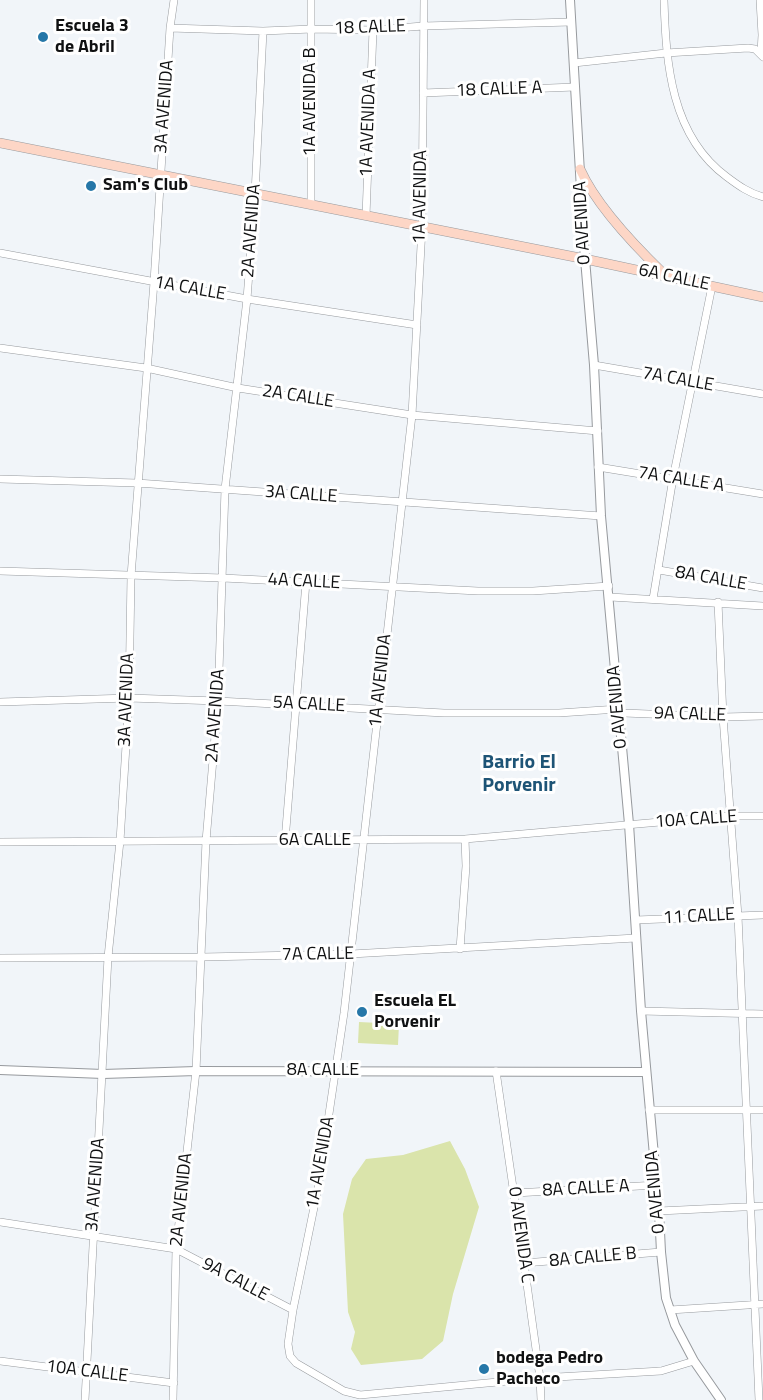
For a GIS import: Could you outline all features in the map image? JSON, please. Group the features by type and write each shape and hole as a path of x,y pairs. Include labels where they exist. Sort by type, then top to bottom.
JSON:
{"main road":[{"name":"6A CALLE","path":"0,143 585,259 763,297"},
{"path":"580,169 587,184 638,250 665,276"}],"street":[{"name":"3A AVENIDA","path":"84,1400 108,957 120,841 129,698 131,576 154,282 170,28 174,0"},
{"name":"1A AVENIDA B","path":"311,0 311,205"},
{"name":"1A AVENIDA","path":"424,0 422,227 412,415 336,1071 318,1188 288,1344 290,1356 296,1363 344,1391 360,1395 540,1378"},
{"name":"0 AVENIDA","path":"570,0 585,259 598,431 601,516 629,824 640,1011 657,1185 661,1252 666,1298 670,1310 694,1361 721,1400"},
{"path":"664,0 666,53 676,103 688,132 703,156 717,170 749,193 763,197"},
{"path":"574,63 666,53 748,48 762,55 760,0"},
{"name":"18 CALLE","path":"170,28 263,31 373,30 423,26 571,22"},
{"name":"1A AVENIDA A","path":"366,216 373,30"},
{"name":"2A AVENIDA","path":"173,1400 176,1249 196,1071 206,841 218,701 225,489 247,299 263,31"},
{"name":"18 CALLE A","path":"423,93 575,87"},
{"name":"1A CALLE","path":"0,253 247,299 417,325"},
{"path":"653,600 673,478 712,286"},
{"name":"2A CALLE","path":"0,348 146,368 238,388 412,415 598,431"},
{"name":"7A CALLE","path":"594,365 763,394"},
{"name":"7A CALLE A","path":"598,467 763,494"},
{"name":"3A CALLE","path":"0,479 137,483 601,516"},
{"name":"8A CALLE","path":"659,570 763,588"},
{"name":"4A CALLE","path":"0,571 223,578 478,591 534,591 609,586"},
{"path":"285,841 306,582"},
{"path":"610,597 763,606"},
{"path":"718,602 729,816 738,915 759,1400"},
{"name":"5A CALLE","path":"0,702 129,698 486,713 559,713 618,709"},
{"name":"9A CALLE","path":"618,709 624,713 723,717 763,716"},
{"name":"10A CALLE","path":"629,824 729,816 763,816"},
{"name":"6A CALLE","path":"0,842 465,839 629,824"},
{"path":"460,949 466,866 465,839"},
{"name":"11 CALLE","path":"636,920 763,915"},
{"name":"7A CALLE","path":"0,958 351,954 636,938"},
{"path":"640,1011 763,1014"},
{"name":"8A CALLE","path":"0,1070 103,1074 196,1071 645,1072"},
{"name":"0 AVENIDA C","path":"496,1071 515,1193 541,1400"},
{"path":"649,1110 763,1110"},
{"name":"8A CALLE A","path":"515,1193 657,1185"},
{"path":"659,1210 763,1206"},
{"name":"9A CALLE","path":"0,1222 176,1249 293,1310"},
{"name":"8A CALLE B","path":"524,1263 661,1252"},
{"path":"670,1310 763,1304"},
{"name":"10A CALLE","path":"0,1361 174,1383"},
{"path":"540,1378 661,1371 694,1361"}],"green space":[{"path":"359,1022 399,1024 398,1045 358,1043"},
{"path":"450,1141 465,1169 479,1207 453,1294 443,1341 422,1359 361,1365 351,1349 355,1332 348,1312 343,1214 352,1179 366,1159 403,1155"}],"place":[{"name":"Escuela 3 de Abril","path":"43,37"},
{"name":"Sam's Club","path":"91,186"},
{"name":"Escuela EL Porvenir","path":"362,1012"},
{"name":"bodega Pedro Pacheco","path":"484,1369"}],"district":[{"name":"Barrio El Porvenir","path":"519,774"}]}
